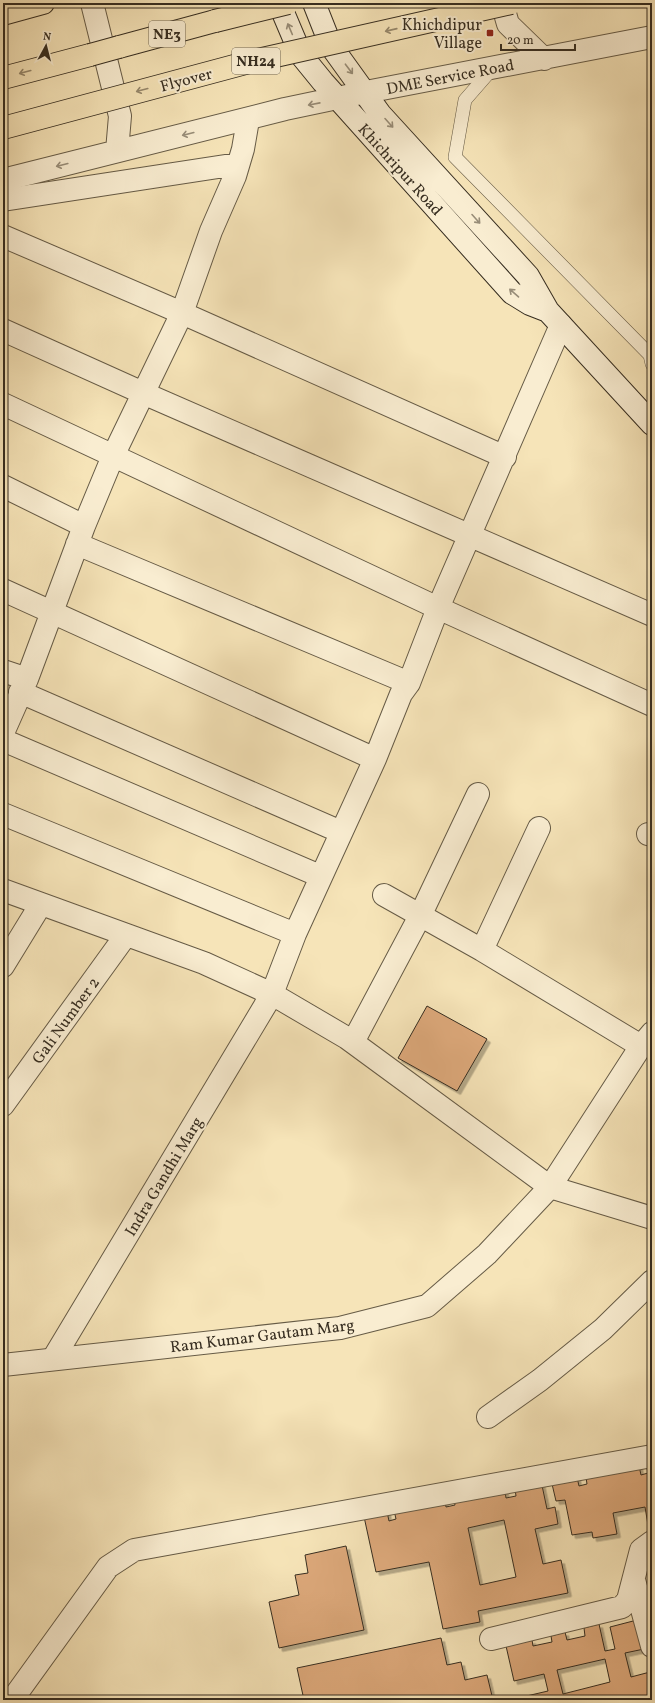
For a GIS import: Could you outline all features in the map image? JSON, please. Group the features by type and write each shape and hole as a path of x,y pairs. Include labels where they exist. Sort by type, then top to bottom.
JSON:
{"highway":[{"path":"3,14 43,3"},
{"name":"NE3","path":"3,78 288,3"},
{"name":"Flyover","path":"3,128 253,61 511,3"}],"street":[{"path":"92,3 120,116 117,151"},
{"name":"Khichripur Road","path":"279,3 301,55 339,99 512,293 554,318"},
{"name":"Khichripur Road","path":"314,3 331,46 366,92 380,114 528,276 554,318 652,424"},
{"path":"502,3 508,24 544,59"},
{"name":"DME Service Road","path":"3,180 248,120 285,109 652,37"},
{"path":"3,733 24,685 81,535 113,456 142,393 182,313 211,230 226,199 238,164 248,120"},
{"path":"3,200 238,164"},
{"path":"3,236 182,313 505,457"},
{"name":"Indra Gandhi Marg","path":"53,1359 272,994 295,934 320,876 374,760 401,694 409,683 438,608 505,457 554,318"},
{"path":"3,330 142,393 652,615"},
{"path":"3,404 438,608 652,705"},
{"path":"3,486 81,535 409,683"},
{"path":"3,590 374,760"},
{"path":"3,671 24,685 341,832"},
{"path":"3,740 320,876"},
{"path":"353,1042 420,916 478,794"},
{"path":"3,814 295,934"},
{"path":"482,950 539,828"},
{"path":"3,890 204,963 272,994 353,1042 550,1187 652,1218"},
{"path":"384,895 646,1039"},
{"path":"3,966 41,904"},
{"name":"Gali Number 2","path":"3,1105 126,935"},
{"name":"Ram Kumar Gautam Marg","path":"3,1365 340,1328 427,1306 487,1254 550,1187 646,1039"},
{"path":"488,1417 540,1380 603,1329 652,1281"},
{"path":"12,1700 108,1567 134,1550 652,1456"},
{"path":"491,1639 622,1607 628,1600 641,1550 652,1542"},
{"path":"634,1580 652,1646"}],"lane":[{"path":"492,69 465,100 456,157 650,355 652,364"}],"building":[{"path":"427,1006 487,1039 457,1091 398,1058"},
{"path":"652,1459 652,1524 648,1525 645,1507 613,1513 617,1534 593,1538 592,1532 572,1535 565,1500 556,1501 552,1484 576,1473 579,1486 587,1484 585,1471 638,1461 641,1475 648,1473 645,1460"},
{"path":"540,1476 547,1509 555,1507 558,1524 535,1529 543,1564 561,1560 568,1593 478,1611 480,1622 443,1629 429,1562 376,1572 363,1512 386,1507 389,1521 396,1519 393,1506 444,1496 446,1507 455,1505 453,1494 504,1484 506,1498 516,1496 514,1482","holes":["504,1520 516,1577 480,1585 468,1528"]},
{"path":"346,1546 364,1630 279,1648 269,1602 299,1595 295,1575 308,1573 305,1555"},
{"path":"637,1620 644,1649 625,1653 631,1677 650,1672 652,1682 652,1700 518,1700 518,1698 548,1691 544,1674 514,1681 506,1646 532,1640 533,1646 552,1642 551,1636 565,1632 567,1640 585,1636 584,1628 599,1624 605,1651 615,1649 610,1627","holes":["605,1659 610,1682 563,1694 557,1670"]},
{"path":"441,1638 447,1665 461,1662 465,1680 487,1675 493,1700 304,1700 297,1668"}],"place":[{"name":"Khichdipur Village","path":"490,33"}]}
